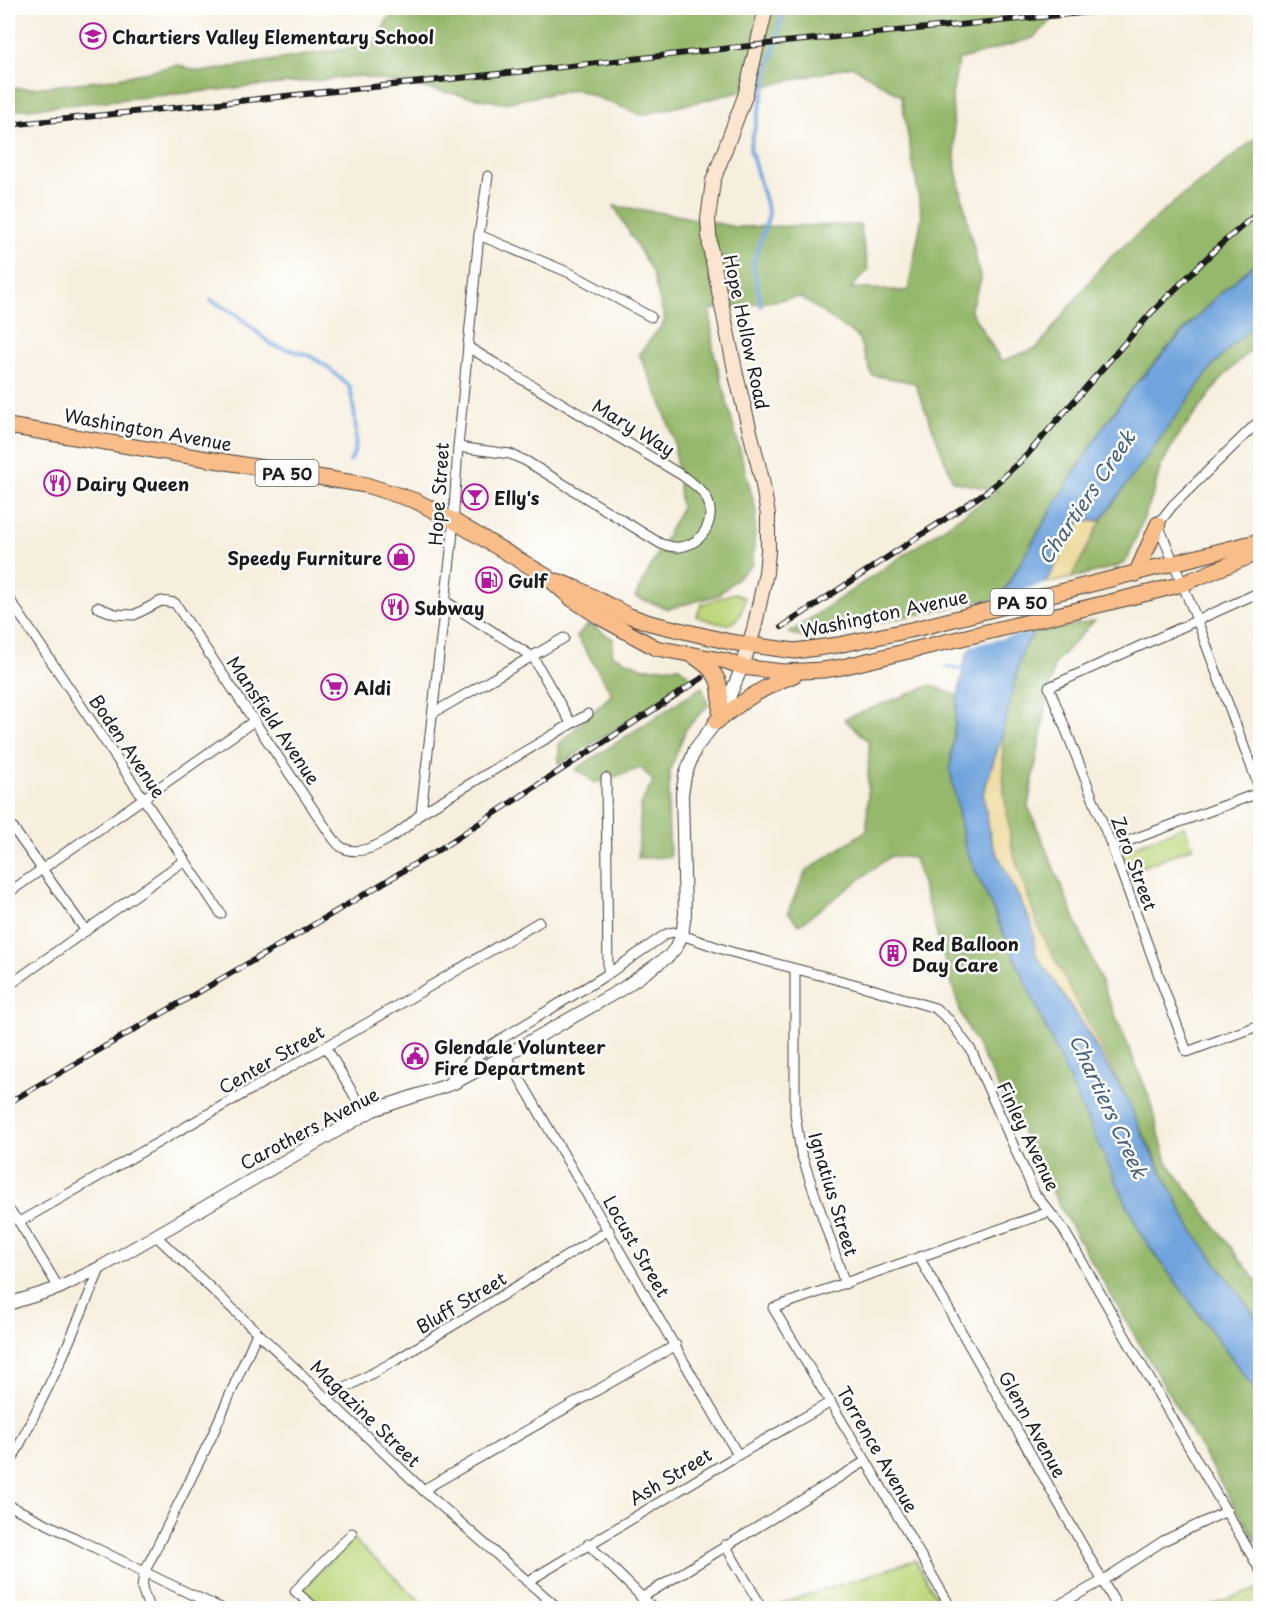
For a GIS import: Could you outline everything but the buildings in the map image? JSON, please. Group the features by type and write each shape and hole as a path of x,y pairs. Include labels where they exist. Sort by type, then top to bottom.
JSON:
{"main road":[{"name":"Hope Hollow Road","path":"742,667 766,573 768,515 762,480 736,375 711,247 708,219 712,182 744,96 766,8"},
{"name":"Washington Avenue","path":"8,426 366,485 416,501 546,576 578,589 627,615 650,623 749,645 786,650 814,649 915,629 1133,574"},
{"path":"1133,574 1158,524"},
{"name":"PA 50","path":"1133,574 1260,541"},
{"name":"PA 50","path":"1182,584 1260,552"},
{"name":"Washington Avenue","path":"546,576 572,599 656,648 726,661 742,667 803,672 833,669 910,652 1182,584"},
{"path":"690,654 707,665 717,677 720,688 718,718"},
{"path":"718,718 758,690 803,672"}],"street":[{"name":"Hope Street","path":"421,813 452,542 458,447 479,235 488,176"},
{"path":"479,235 570,273 651,316"},
{"name":"Mary Way","path":"458,447 510,454 526,461 661,544 679,547 693,543 704,533 710,521 710,506 704,493 683,476 468,346"},
{"path":"1112,847 1260,793 1197,620 1158,524 1173,505 1260,420"},
{"path":"1197,620 1260,592"},
{"name":"Boden Avenue","path":"8,597 220,914"},
{"name":"Mansfield Avenue","path":"97,608 115,614 134,615 161,601 175,603 330,834 338,845 346,849 363,849 386,841 406,828 421,813 588,714"},
{"path":"445,601 532,657 571,723"},
{"name":"Zero Street","path":"1197,620 1049,687 1112,847 1187,1052 1260,1025"},
{"path":"433,714 564,638"},
{"path":"445,1086 473,1059 493,1044 608,974 666,934 673,932 682,935 685,914 682,794 685,776 695,748 718,718 742,667"},
{"path":"8,893 254,721"},
{"path":"606,778 608,974"},
{"path":"8,821 86,931"},
{"path":"8,986 185,860"},
{"name":"Center Street","path":"19,1222 326,1047 539,922"},
{"name":"Finley Avenue","path":"682,935 702,943 935,1008 949,1020 971,1050 1035,1194 1062,1227 1260,1570"},
{"name":"Carothers Avenue","path":"8,1304 59,1288 101,1267 373,1110 445,1086 506,1055 622,989 669,956 682,935"},
{"name":"Ignatius Street","path":"795,969 796,1124 801,1153 845,1284"},
{"path":"326,1047 365,1114"},
{"name":"Locust Street","path":"506,1055 738,1455"},
{"path":"8,1209 19,1222 59,1288"},
{"path":"845,1284 1049,1212"},
{"name":"Bluff Street","path":"327,1398 393,1362 609,1230"},
{"name":"Magazine Street","path":"156,1236 423,1490 555,1608"},
{"name":"Glenn Avenue","path":"919,1257 1118,1608"},
{"path":"8,1468 58,1365 101,1267"},
{"name":"Torrence Avenue","path":"845,1284 773,1308 831,1402 951,1608"},
{"path":"149,1608 142,1588 144,1573 212,1438 257,1333"},
{"path":"423,1490 676,1345"},
{"name":"Ash Street","path":"527,1582 831,1402"},
{"path":"641,1598 866,1461"},
{"path":"8,1505 144,1573 221,1608"},
{"path":"1053,1608 1102,1581 1163,1542 1227,1511"},
{"path":"315,1608 295,1591 352,1533"},
{"path":"588,1544 653,1608"},
{"path":"725,1545 758,1601"}],"green space":[{"path":"394,8 1065,8 1033,38 958,60 952,97 956,170 981,280 970,310 1001,361 1037,348 1104,263 1178,199 1260,135 1260,259 1187,326 1132,388 1109,419 1055,504 1000,597 804,638 789,633 998,491 953,481 915,383 872,375 858,337 800,297 710,310 713,349 756,511 753,564 718,595 668,609 635,597 681,508 674,439 660,400 639,354 665,321 652,272 614,206 671,214 735,227 860,225 868,270 851,288 908,291 922,216 901,96 852,66 642,115 575,89 503,103 360,76 15,110 8,114 8,88 34,88 114,79 178,65 201,72 374,44"},
{"path":"1260,315 1260,341 1224,376 1176,439 1160,468 1154,492 1128,558 1119,566 1071,578 1142,442"},
{"path":"734,593 745,598 739,617 734,622 722,624 696,616 702,604"},
{"path":"1094,621 1054,664 1028,806 1148,1094 1167,1162 1260,1286 1260,1323 1192,1230 1039,929 1012,849 1004,794 1002,735 1022,651 1033,633"},
{"path":"589,624 613,639 612,655 644,668 679,667 693,679 559,765 559,744 612,694 577,636"},
{"path":"931,685 958,696 950,769 965,847 1089,1124 1142,1236 1260,1397 1260,1546 1065,1216 961,1014 914,858 891,856 799,925 788,912 806,871 867,830 869,742 844,719"},
{"path":"702,687 708,705 686,729 670,770 668,813 670,857 638,858 641,804 653,781 641,768 595,783 576,769"},
{"path":"1184,826 1193,847 1129,872 1120,852"},
{"path":"352,1538 428,1608 324,1608 303,1589"},
{"path":"915,1560 943,1608 768,1608"},
{"path":"1260,1588 1260,1608 1206,1607"}],"sand":[{"path":"1080,521 1101,521 1071,578 1045,584"},
{"path":"1002,735 1004,794 1012,849 1039,929 1129,1102 1080,1020 1036,955 1032,925 991,841 983,794"}],"water":[{"name":"Chartiers Creek","path":"1260,259 1260,319 1214,364 1101,520 1080,521 1045,584 1033,633 1022,651 1002,735 983,794 991,841 1032,925 1036,955 1080,1020 1129,1102 1142,1134 1192,1230 1260,1323 1260,1397 1142,1236 1089,1124 965,847 950,769 958,696 966,656 1055,504 1104,426 1132,388 1213,300"}],"pier":[{"path":"1049,583 1037,630 967,647 998,596"}],"waterway":[{"path":"761,306 753,263 769,215 750,148 784,8"},
{"path":"211,300 237,315 272,345 308,355 325,365 350,387 356,436 354,454 350,461"},
{"path":"947,667 967,670"}],"railway":[{"path":"8,125 784,42 1132,8"},
{"path":"782,627 989,490 1026,456 1151,313 1220,245 1260,211"},
{"path":"8,1103 443,847 702,678"}],"place":[{"name":"Chartiers Valley Elementary School","path":"93,36"},
{"name":"Dairy Queen","path":"57,483"},
{"name":"Elly's","path":"475,497"},
{"name":"Speedy Furniture","path":"401,557"},
{"name":"Gulf","path":"489,580"},
{"name":"Subway","path":"395,607"},
{"name":"Aldi","path":"334,687"},
{"name":"Red Balloon Day Care","path":"893,953"},
{"name":"Glendale Volunteer Fire Department","path":"415,1056"}]}
